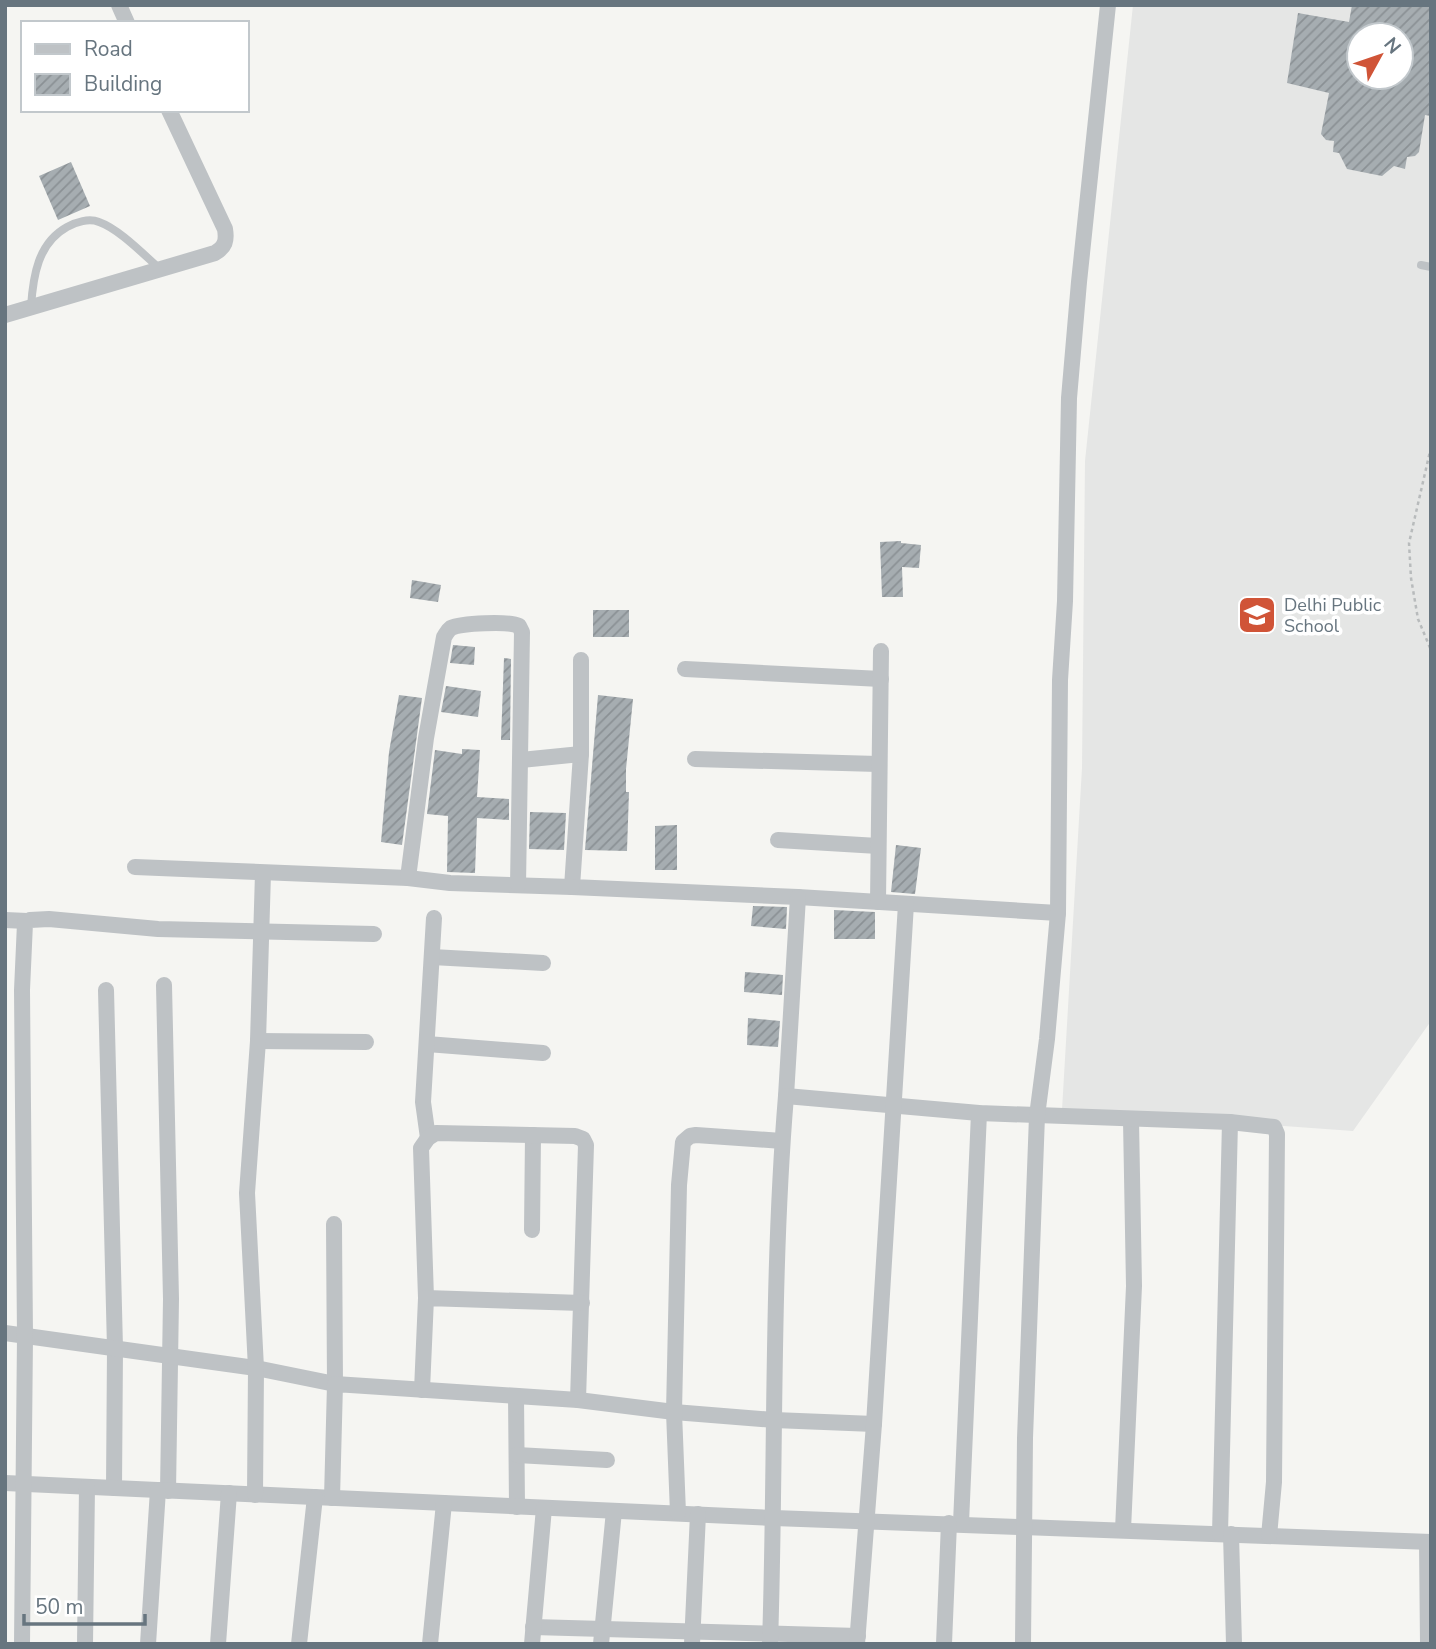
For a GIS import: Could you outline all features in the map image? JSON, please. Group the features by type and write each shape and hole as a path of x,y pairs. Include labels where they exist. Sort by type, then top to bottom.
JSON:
{"street":[{"path":"119,5 126,21"},
{"path":"1023,1644 1025,1438 1037,1116 1058,913 1060,680 1069,398 1108,5"},
{"path":"5,315 215,253 222,248 227,238 220,217 170,112"},
{"path":"408,878 426,738 444,637 452,628 508,622 519,626 522,632 518,885"},
{"path":"878,902 881,651"},
{"path":"572,887 581,754 581,660"},
{"path":"685,669 881,679"},
{"path":"522,760 581,754"},
{"path":"695,759 878,764"},
{"path":"778,840 878,846"},
{"path":"135,867 798,897 1058,913"},
{"path":"255,1495 256,1368 247,1192 258,1041 263,873"},
{"path":"770,1639 776,1292 782,1141 798,897"},
{"path":"544,1508 533,1636 858,1640 906,904"},
{"path":"428,1138 423,1102 434,918"},
{"path":"5,920 49,919 158,929 374,934"},
{"path":"22,1644 22,990 24,925 27,921"},
{"path":"432,957 543,963"},
{"path":"148,1644 163,1490 170,1356 164,985"},
{"path":"106,990 115,1348 114,1488"},
{"path":"258,1041 366,1042"},
{"path":"426,1044 542,1053"},
{"path":"786,1096 979,1113 1230,1122 1270,1125 1276,1130 1274,1482 1269,1536"},
{"path":"944,1644 955,1523 979,1113"},
{"path":"1124,1530 1134,1286 1131,1120"},
{"path":"1230,1122 1226,1534 1234,1644"},
{"path":"422,1390 426,1298 421,1148 428,1138 436,1133 575,1136 586,1142 578,1400"},
{"path":"531,1230 533,1135"},
{"path":"678,1513 674,1412 679,1185 683,1142 696,1135 782,1141"},
{"path":"332,1498 335,1384 334,1224"},
{"path":"426,1298 582,1303"},
{"path":"5,1333 256,1368 335,1384 578,1400 674,1412 774,1420 874,1424"},
{"path":"516,1396 517,1507"},
{"path":"516,1455 607,1460"},
{"path":"5,1483 774,1518 1429,1542 1429,1644"},
{"path":"85,1644 87,1487"},
{"path":"218,1644 229,1493"},
{"path":"299,1644 315,1497"},
{"path":"430,1644 444,1503"},
{"path":"602,1636 614,1511"},
{"path":"692,1638 698,1514"}],"lane":[{"path":"31,307 32,284 46,246 60,231 74,223 98,222 159,268"},
{"path":"1421,265 1431,267"}],"path":[{"path":"1431,447 1409,543 1418,619 1431,650"}],"shaded area":[{"name":"Delhi Public School","path":"1133,5 1431,5 1431,1021 1353,1131 1062,1110 1082,768 1085,461"}],"building":[{"path":"1352,5 1431,5 1431,116 1425,115 1419,152 1415,156 1407,157 1405,169 1394,166 1382,176 1347,169 1339,153 1333,152 1334,141 1326,140 1321,134 1329,93 1287,83 1298,13 1345,21 1345,91 1415,91 1415,21 1349,21"},
{"path":"71,162 90,206 58,220 39,176"},
{"path":"901,541 921,545 919,568 902,567 903,597 882,597 880,542"},
{"path":"412,580 441,585 438,602 410,598"},
{"path":"593,610 629,610 629,637 593,637"},
{"path":"453,645 475,647 474,665 450,663"},
{"path":"504,658 511,659 510,740 501,740"},
{"path":"446,686 481,691 478,717 441,712"},
{"path":"399,695 422,698 402,845 381,842 389,752"},
{"path":"598,695 633,699 626,769 626,792 629,792 627,851 585,850"},
{"path":"462,749 480,750 477,797 509,799 509,820 477,818 475,873 447,872 448,816 427,814 435,750 462,754"},
{"path":"530,812 566,813 564,850 529,849"},
{"path":"677,825 677,870 655,870 655,826"},
{"path":"896,845 921,848 915,894 891,892"},
{"path":"753,906 787,907 786,929 751,926"},
{"path":"834,910 875,912 875,939 834,939"},
{"path":"745,972 783,975 782,995 744,992"},
{"path":"748,1018 780,1021 778,1047 747,1045"}],"place":[{"name":"Delhi Public School","path":"1257,615"}]}
